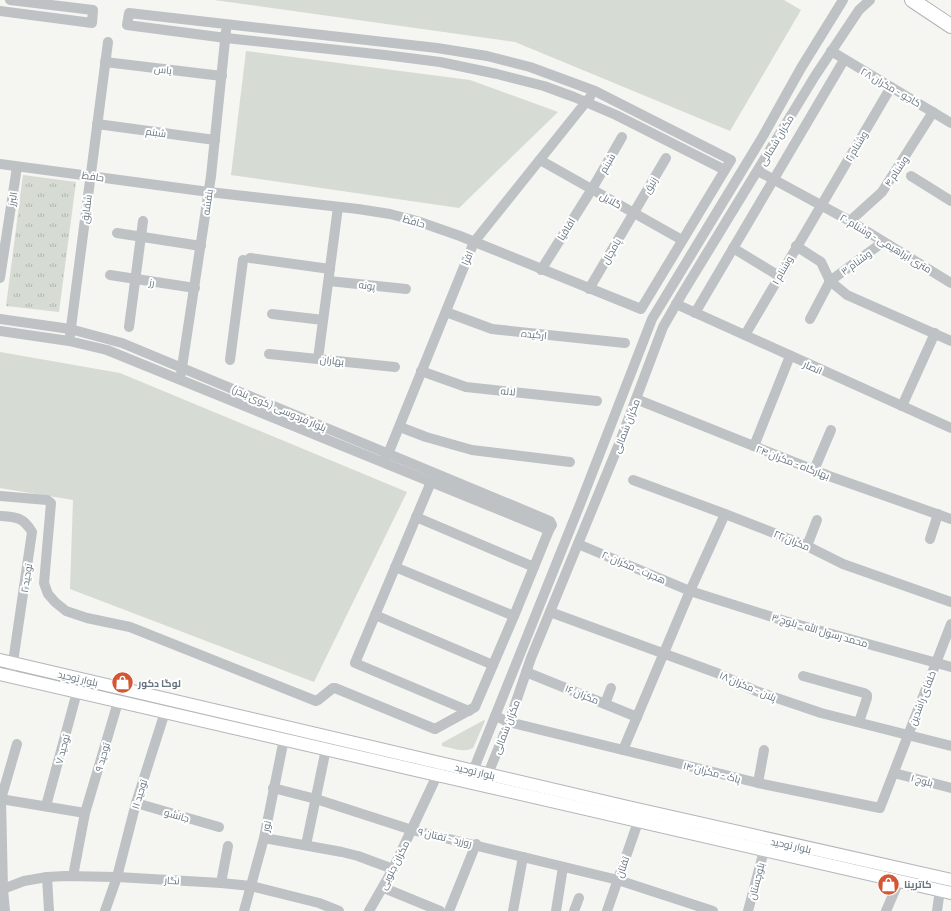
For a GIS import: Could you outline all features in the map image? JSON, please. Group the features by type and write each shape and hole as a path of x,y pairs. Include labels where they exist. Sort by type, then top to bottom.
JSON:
{"highway":[{"path":"912,0 951,26"}],"main road":[{"name":"بلوار توحید","path":"0,660 488,774 766,845 899,881 946,891"},
{"name":"بلوار توحید","path":"5,676 284,739 638,822 951,880"}],"street":[{"path":"0,11 92,23 93,10 10,0"},
{"name":"مکران شمالی","path":"473,771 579,507 652,319 764,136 801,68 843,0"},
{"name":"مکران شمالی","path":"476,784 488,774 509,722 526,672 636,399 663,327 815,76 859,10 870,0"},
{"path":"595,91 530,67 486,56 437,48 128,13 127,25 226,38 440,62 498,74 544,86 574,96 616,115 725,170"},
{"name":"بنفشه","path":"180,380 209,192 227,24"},
{"name":"شقایق","path":"69,341 108,42"},
{"name":"کاجو - مکران ۲۸","path":"831,52 951,123"},
{"path":"694,312 774,180 844,60"},
{"name":"یاس","path":"105,62 222,76"},
{"path":"801,68 815,76"},
{"name":"وشنام ۲","path":"821,205 891,87"},
{"name":"افرا","path":"384,463 400,427 421,371 474,242 595,91"},
{"name":"حافظ","path":"0,164 390,214 417,221 474,242 641,309 731,160 595,91"},
{"name":"وشنام ۴","path":"850,221 882,192 933,112"},
{"name":"شبنم","path":"97,124 215,140"},
{"name":"شبنم","path":"592,189 622,137"},
{"name":"زنبق","path":"633,212 666,158"},
{"name":"گلایل","path":"540,160 682,240"},
{"name":"البرز","path":"0,278 2,246 17,167"},
{"name":"۲۰ متری ابراهیمی - وشنام","path":"758,171 850,221 951,283"},
{"path":"911,176 951,201"},
{"name":"اقاقیا","path":"541,270 592,189"},
{"name":"وشنام ۱","path":"745,335 821,205"},
{"path":"318,359 338,207"},
{"name":"پامچال","path":"589,288 633,212"},
{"path":"129,327 143,221"},
{"path":"117,233 201,246"},
{"name":"وشنام ۳","path":"830,281 883,242"},
{"path":"796,246 822,262 830,281 847,295 951,341"},
{"path":"733,248 779,276"},
{"path":"230,360 246,259 330,269"},
{"name":"رز","path":"110,275 195,288"},
{"name":"پونه","path":"329,281 406,289"},
{"path":"810,319 830,281"},
{"name":"انصار","path":"676,304 951,428"},
{"name":"ارکیده","path":"446,312 492,329 625,343"},
{"path":"272,314 324,320"},
{"name":"بلوار فردوسی (کوی بندر)","path":"0,319 70,329 122,343 388,453 550,526"},
{"name":"بلوار فردوسی (کوی بندر)","path":"0,331 69,341 107,350 431,482 550,526"},
{"path":"902,406 935,333"},
{"name":"بهاران","path":"269,354 395,367"},
{"path":"754,446 790,356"},
{"name":"لاله","path":"421,371 466,387 597,402"},
{"name":"بهارگاه - مکران ۲۴","path":"636,399 814,470 951,519"},
{"path":"400,427 472,450 570,462"},
{"path":"814,470 831,430"},
{"name":"مکران ۲۲","path":"632,480 807,546 843,564 951,602"},
{"path":"431,482 355,663 469,711"},
{"path":"0,496 47,500 51,503 44,583 48,594 66,611 87,618 130,627 316,701 335,688 435,729 475,707 550,526"},
{"path":"623,750 690,591 725,514"},
{"path":"930,539 938,514"},
{"name":"توحید ۲","path":"0,516 18,518 27,523 32,532 13,663"},
{"path":"416,518 534,566"},
{"path":"807,546 818,520"},
{"name":"هجرت - مکران ۲۰","path":"578,544 690,591"},
{"path":"395,567 514,616"},
{"name":"محمد رسول الله - بلوچ ۳","path":"690,591 785,622 951,667"},
{"name":"پلان - مکران ۱۸","path":"550,612 717,673 756,691 821,713 951,746"},
{"path":"375,615 493,665"},
{"name":"خلفای راشدین","path":"894,772 951,624"},
{"path":"5,676 13,663"},
{"name":"مکران ۱۶","path":"526,672 637,717"},
{"path":"803,676 867,695 859,722"},
{"path":"605,704 611,688"},
{"name":"توحید ۷","path":"46,806 77,692"},
{"name":"توحید ۹","path":"73,876 85,813 118,702"},
{"name":"توحید ۱۱","path":"105,911 117,877 136,804 164,712"},
{"name":"پاک - مکران ۱۴","path":"495,716 509,722 758,783 880,808 894,772"},
{"name":"نور","path":"244,911 264,838 284,739"},
{"path":"5,911 1,889 0,799 17,744"},
{"path":"306,845 326,749"},
{"path":"758,783 764,750"},
{"name":"مکران جنوبی","path":"369,911 384,888 443,764"},
{"path":"473,771 476,784"},
{"name":"بلوچ ۱","path":"894,772 951,788"},
{"name":"روزرد - تفتان ۹","path":"273,788 412,830 476,844 618,880 713,911"},
{"path":"0,799 85,813"},
{"name":"جانشو","path":"136,804 219,827"},
{"name":"تفتان","path":"607,911 638,822"},
{"path":"264,838 358,856 393,869"},
{"path":"449,911 476,844"},
{"name":"بلوچستان","path":"751,910 766,845"},
{"path":"221,883 228,846"},
{"path":"513,911 523,857"},
{"path":"556,911 563,867"},
{"name":"نگار","path":"1,889 24,881 46,877 73,876 221,883 251,886 311,900 339,911"},
{"path":"46,877 49,911"},
{"path":"886,911 899,881"},
{"path":"384,888 440,911"},
{"path":"936,911 946,891"},
{"path":"574,911 579,898"}],"green space":[{"path":"214,0 784,0 801,10 730,131 515,42"},
{"path":"246,51 470,80 558,112 459,208 231,175"},
{"path":"23,175 76,182 59,312 6,306"},
{"path":"0,352 120,373 407,492 314,682 70,589 73,500 0,488"},
{"path":"484,720 485,721 473,748 461,750 442,746 442,743"}],"place":[{"name":"لوگا دکور","path":"122,683"},
{"name":"کاترینا","path":"889,884"}]}
